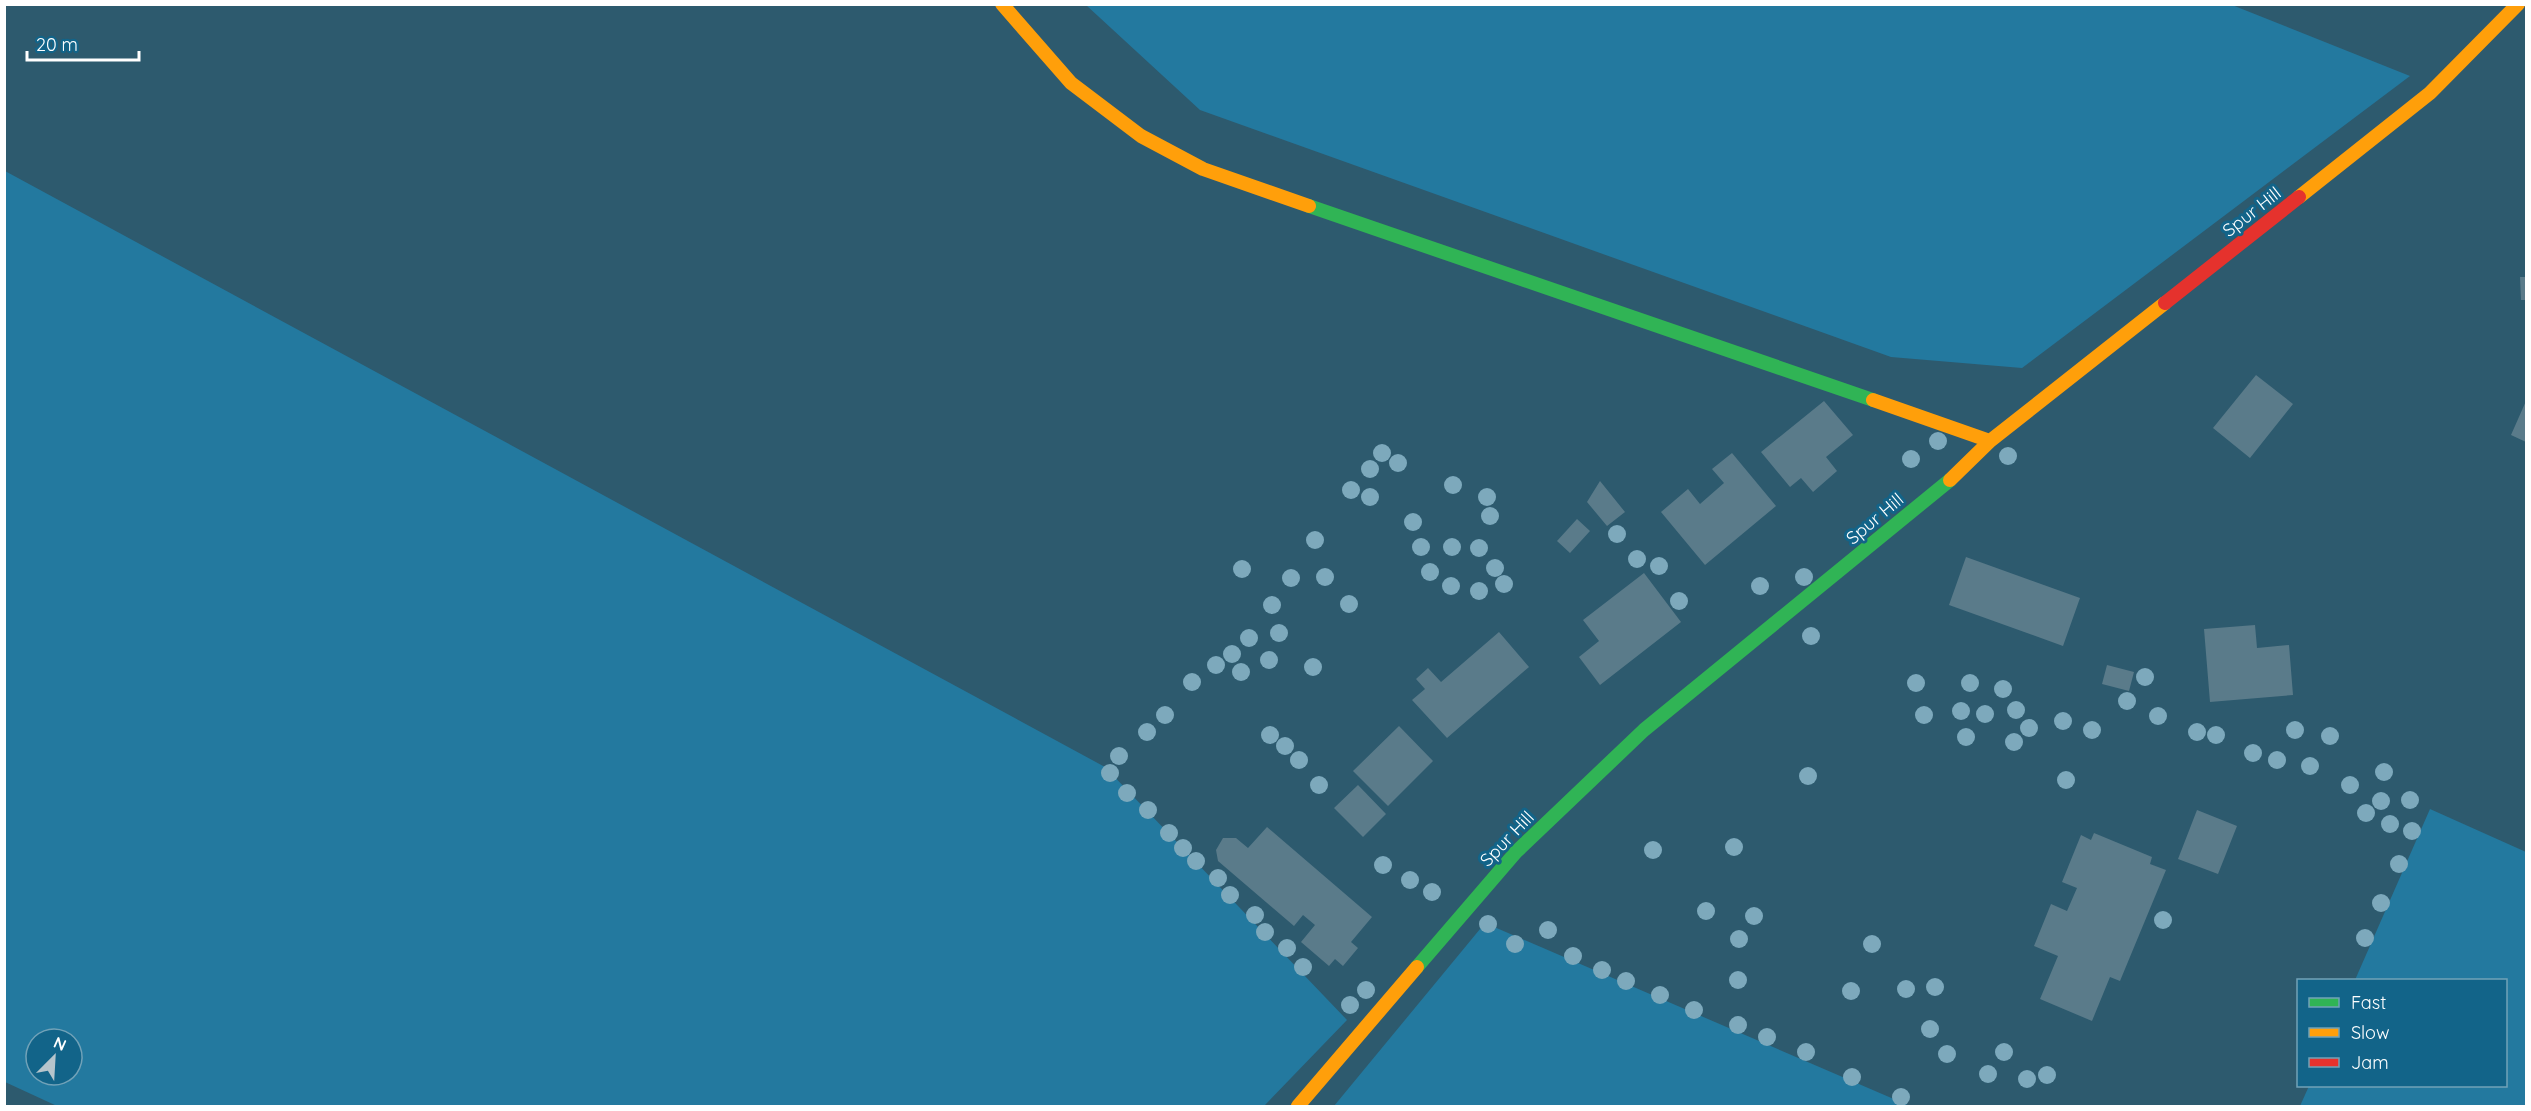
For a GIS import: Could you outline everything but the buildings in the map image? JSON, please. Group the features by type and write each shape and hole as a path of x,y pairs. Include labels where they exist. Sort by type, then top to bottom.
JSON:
{"street":[{"path":"1002,4 1071,83 1141,136 1203,169 1990,441"},
{"name":"Spur Hill","path":"1298,1107 1516,852 1644,730 1914,510 1990,441 2430,93 2518,4"}],"shaded area":[{"path":"1086,5 2232,5 2410,76 2022,368 1891,357 1200,110"},
{"path":"5,171 1105,767 1347,1020 1264,1106 57,1106 5,1082"},
{"path":"2430,809 2526,852 2526,1106 2300,1106 2309,1087 2507,1087 2507,979 2355,979"},
{"path":"1485,923 1910,1106 1334,1106"}],"traffic: fast":[{"path":"1309,206 1873,400"},
{"path":"1417,967 1516,852 1644,730 1950,480"}],"traffic: slow":[{"path":"1002,4 1071,83 1141,136 1203,169 1309,206"},
{"path":"2299,197 2430,93 2518,4"},
{"path":"1950,480 1990,441 2165,303"},
{"path":"1873,400 1990,441"},
{"path":"1298,1106 1417,967"}],"traffic: jam":[{"path":"2165,303 2299,197"}]}
